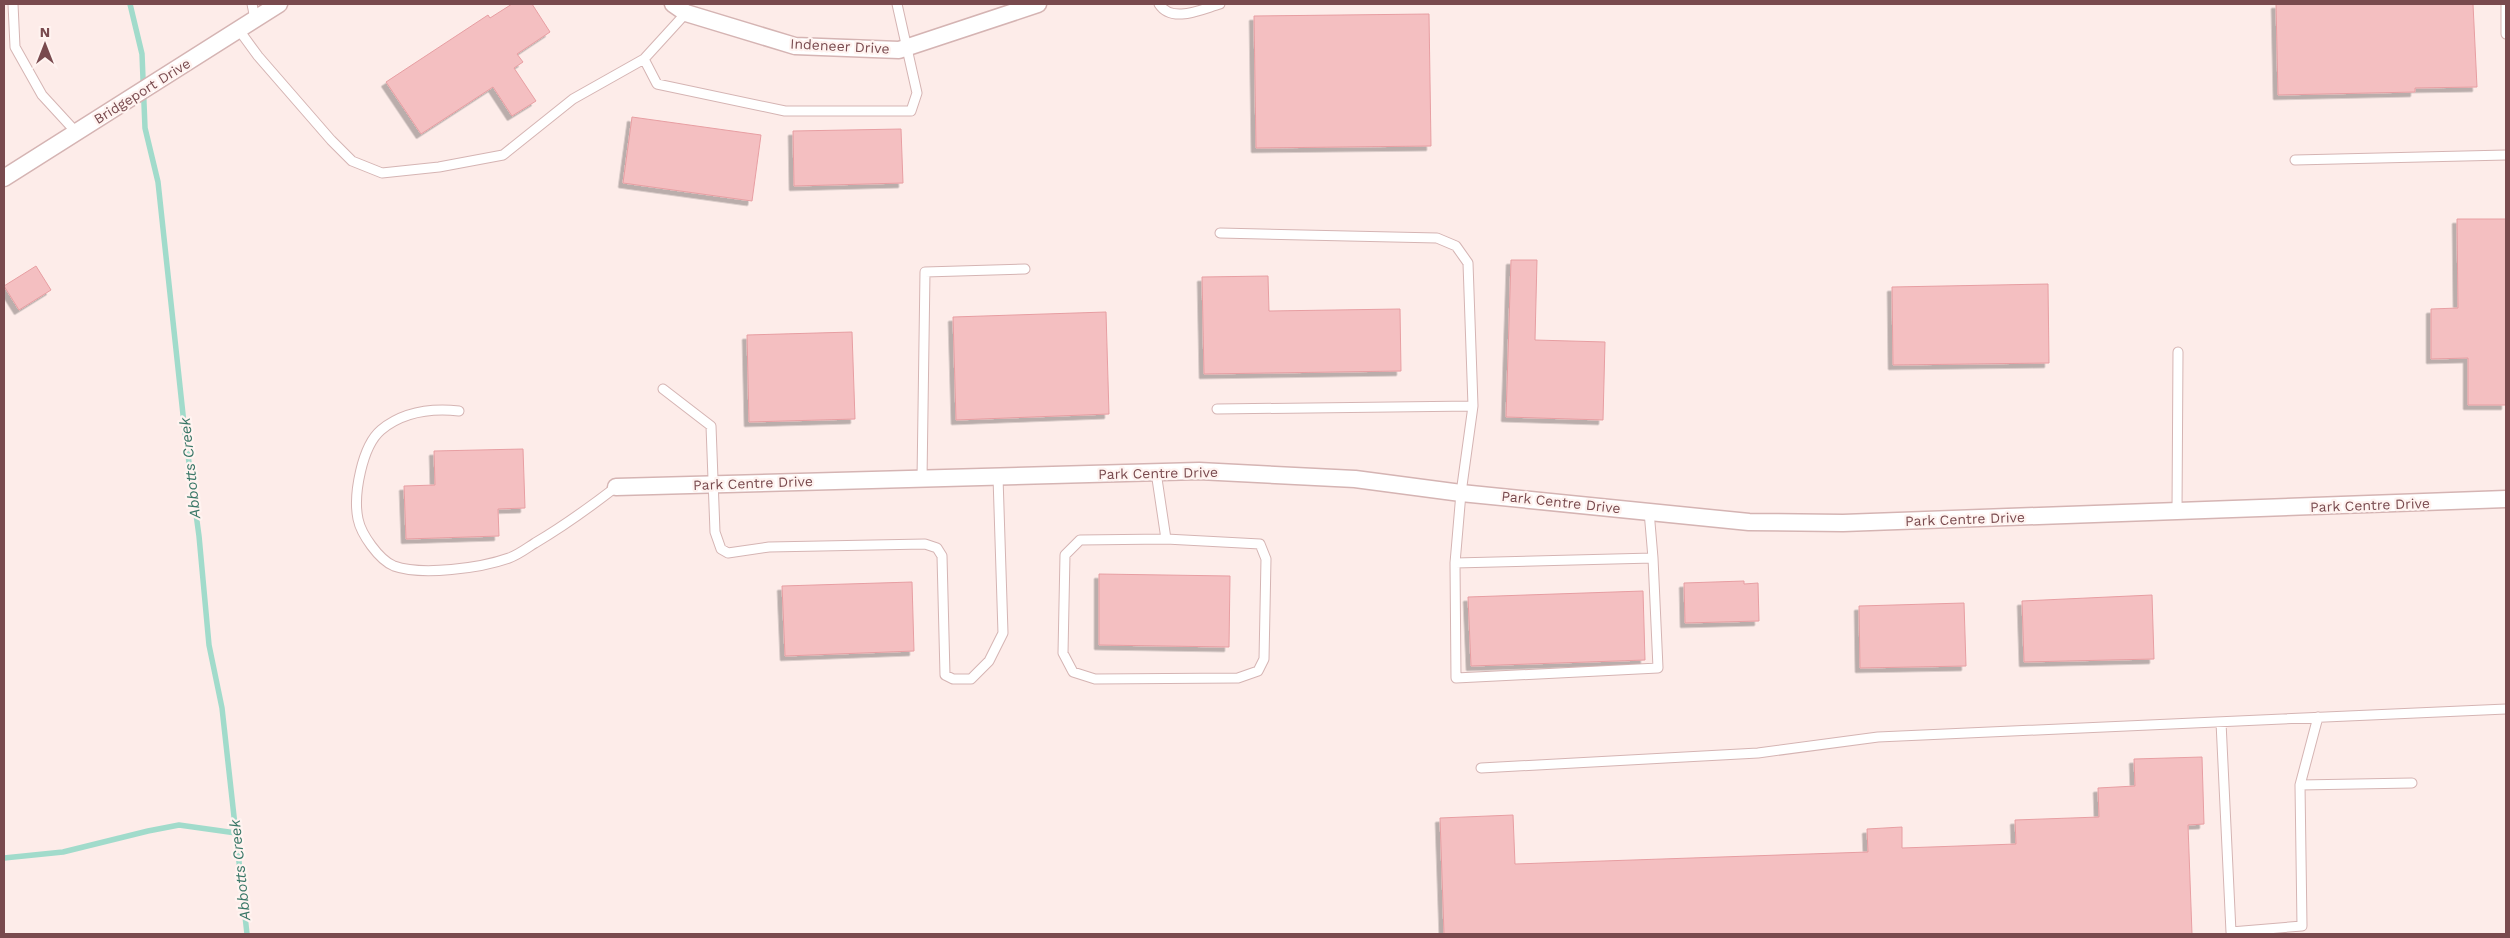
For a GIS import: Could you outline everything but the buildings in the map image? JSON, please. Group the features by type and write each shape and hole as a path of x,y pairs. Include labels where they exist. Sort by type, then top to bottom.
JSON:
{"street":[{"name":"Bridgeport Drive","path":"4,178 239,30 254,11 279,4"},
{"name":"Indeneer Drive","path":"672,4 686,13 795,46 900,50 1038,4"},
{"name":"Park Centre Drive","path":"616,487 1200,471 1355,479 1461,493 1749,522 1843,523 2506,499"}],"lane":[{"path":"13,4 15,47 42,95 76,132"},
{"path":"644,59 657,84 785,111 910,111 917,94 897,4"},
{"path":"1159,4 1171,14 1180,14 1220,4"},
{"path":"2506,4 2506,34"},
{"path":"239,30 258,56 331,140 352,160 382,173 438,168 503,155 573,99 644,59 686,13"},
{"path":"2295,160 2506,155"},
{"path":"1220,233 1437,238 1456,246 1468,263 1473,406 1461,493 1455,563 1456,678 1658,668 1649,511"},
{"path":"922,479 925,272 1025,269"},
{"path":"2177,512 2178,352"},
{"path":"663,389 711,426 717,542 721,549 728,553 769,547 925,544 937,548 942,556 945,675 953,680 971,679 988,662 1003,633 998,477"},
{"path":"1217,409 1473,406"},
{"path":"459,411 435,408 409,414 380,430 365,452 358,484 358,519 369,544 392,565 421,571 474,566 510,558 576,518 616,487"},
{"path":"1156,472 1166,539"},
{"path":"1166,539 1260,544 1266,559 1264,659 1258,671 1238,678 1104,679 1095,679 1074,672 1064,653 1065,554 1080,540 1166,539"},
{"path":"1455,563 1653,558"},
{"path":"1481,768 1758,752 1878,737 2506,709"},
{"path":"2221,722 2231,932 2302,930 2300,785 2318,717"},
{"path":"2300,785 2412,783"}],"waterway":[{"name":"Abbotts Creek","path":"130,4 142,54 145,128 158,182 185,433 199,536 209,645 222,708 247,934"},
{"path":"4,858 63,852 179,825 236,833"}]}
